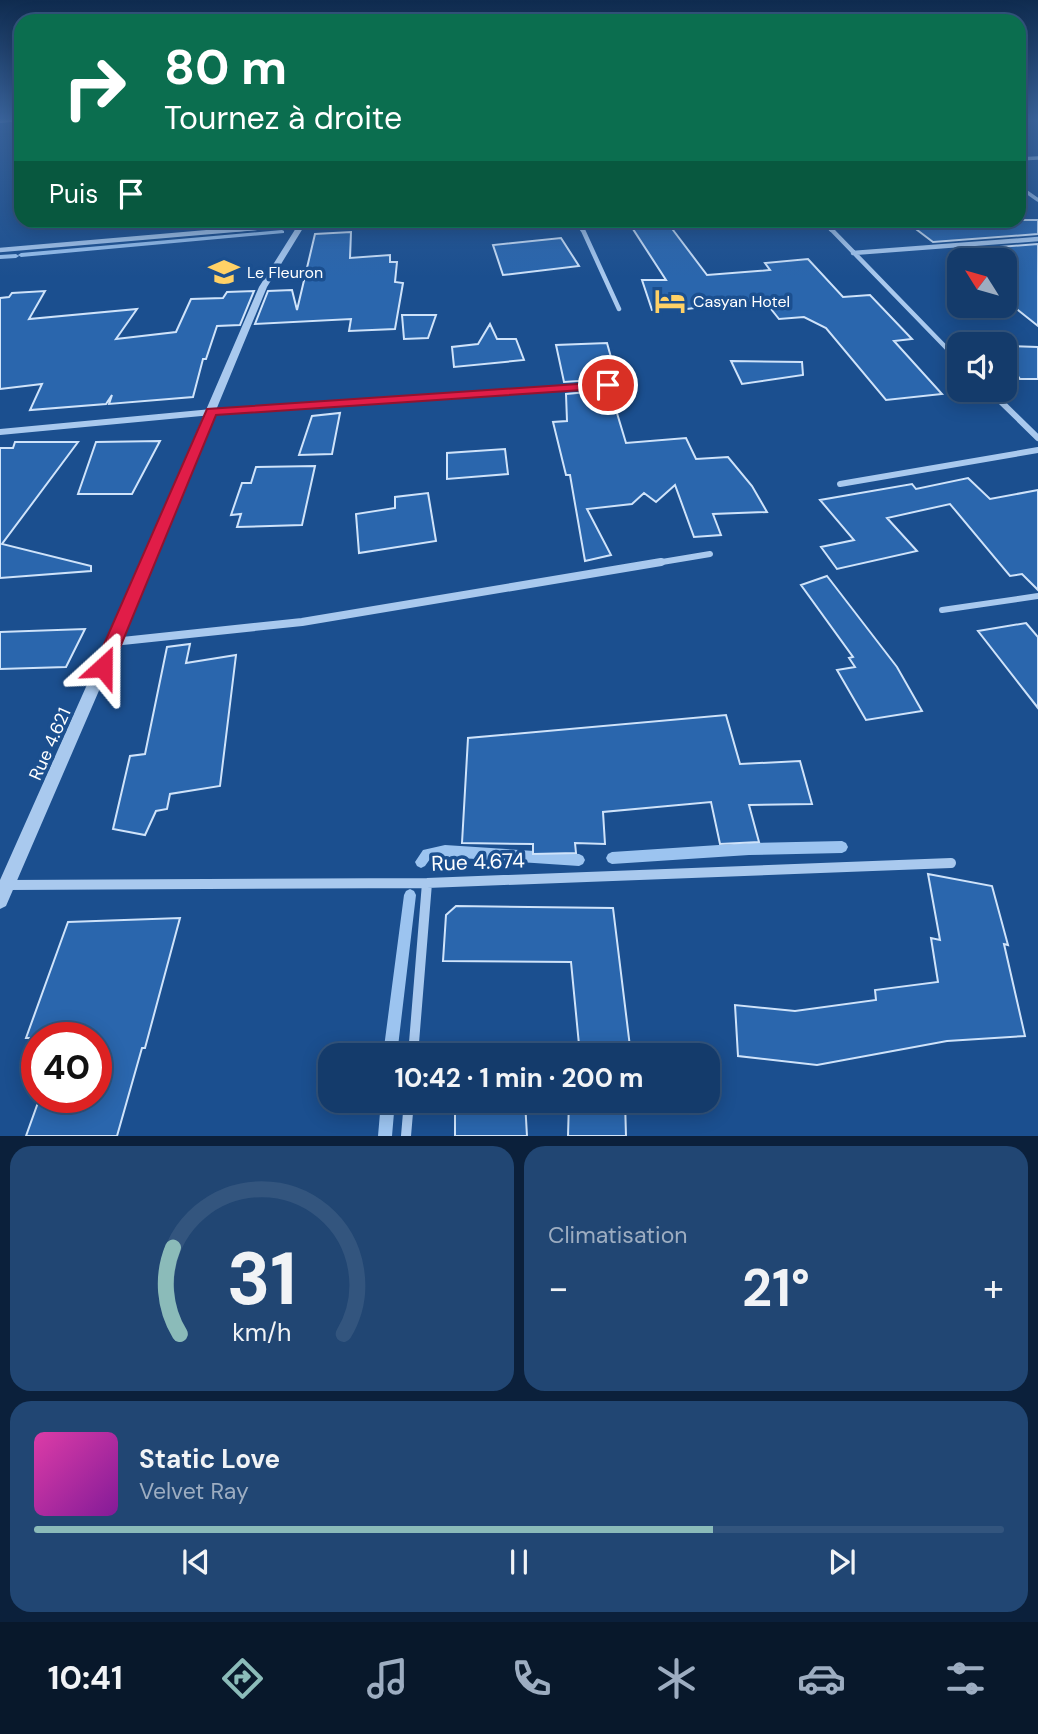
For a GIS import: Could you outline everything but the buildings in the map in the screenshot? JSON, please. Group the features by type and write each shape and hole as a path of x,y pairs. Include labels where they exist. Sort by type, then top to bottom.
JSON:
{"street":[{"path":"0,250 248,228"},
{"name":"Rue 4.621","path":"0,900 212,412 263,287 301,228"},
{"path":"582,228 619,309"},
{"path":"830,228 947,349"},
{"path":"853,253 1038,239"},
{"path":"0,432 212,412 608,385"},
{"path":"1001,402 1038,438"},
{"path":"840,484 1038,450"},
{"path":"113,642 302,622 710,554"},
{"name":"Rue 4.674","path":"6,885 427,883 951,863"},
{"path":"414,1043 427,883"},
{"path":"406,1136 408,1113"}],"lane":[{"path":"942,610 1038,596"}],"waterway":[{"path":"63,251 282,232"},
{"path":"21,255 61,251"},
{"path":"0,257 16,256"},
{"path":"612,858 749,849 842,847"},
{"path":"421,862 427,854 445,851 579,860"},
{"path":"392,1043 410,895"},
{"path":"385,1136 387,1113"}],"place":[{"name":"Le Fleuron","path":"224,272"},
{"name":"Casyan Hotel","path":"670,301"}],"route":[{"path":"103,667 212,412 608,385"}]}
